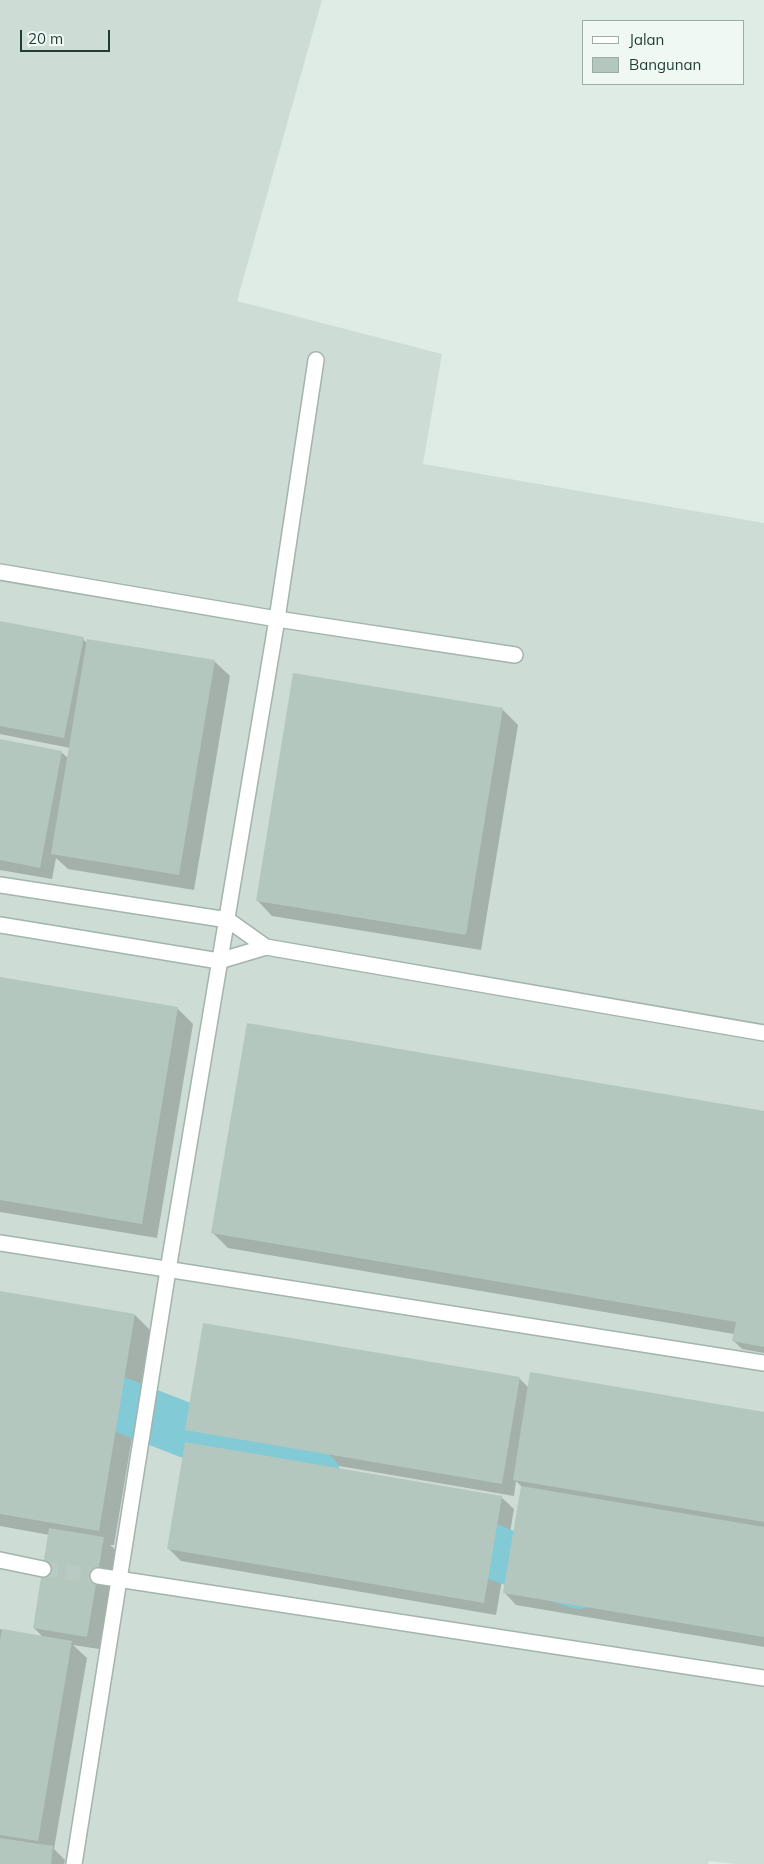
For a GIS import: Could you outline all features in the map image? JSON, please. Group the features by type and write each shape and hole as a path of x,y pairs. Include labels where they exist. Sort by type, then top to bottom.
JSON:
{"lane":[{"path":"74,1864 168,1270 277,619 316,360"},
{"path":"0,572 277,619 515,655"},
{"path":"0,885 228,920 266,947 764,1033"},
{"path":"0,925 219,961 266,947"},
{"path":"0,1243 764,1363"},
{"path":"0,1560 43,1569"},
{"path":"98,1576 764,1678"}],"shaded area":[{"path":"0,0 322,0 237,301 442,354 423,464 764,523 764,1864 735,1864 709,1861 708,1864 0,1864"}],"building":[{"path":"0,621 84,637 64,738 0,726"},
{"path":"87,639 215,660 179,875 51,854"},
{"path":"293,673 503,708 466,935 256,901"},
{"path":"0,739 62,751 40,868 0,860"},
{"path":"0,977 178,1007 142,1224 0,1200"},
{"path":"247,1023 764,1111 764,1347 732,1341 736,1322 211,1233"},
{"path":"0,1291 135,1314 99,1531 0,1514"},
{"path":"203,1323 520,1377 502,1484 185,1430"},
{"path":"530,1372 764,1412 764,1522 513,1480"},
{"path":"185,1442 502,1496 484,1603 167,1549"},
{"path":"521,1486 764,1527 764,1637 503,1593"},
{"path":"49,1528 104,1537 87,1637 33,1628"},
{"path":"2,1629 72,1641 38,1841 0,1835 0,1640"},
{"path":"0,1838 53,1846 51,1864 0,1864"}],"waterway":[{"path":"0,1348 70,1385 224,1445 314,1477"},
{"path":"425,1522 501,1555 579,1582"}],"tunnel":[{"path":"43,1569 98,1576"}]}
